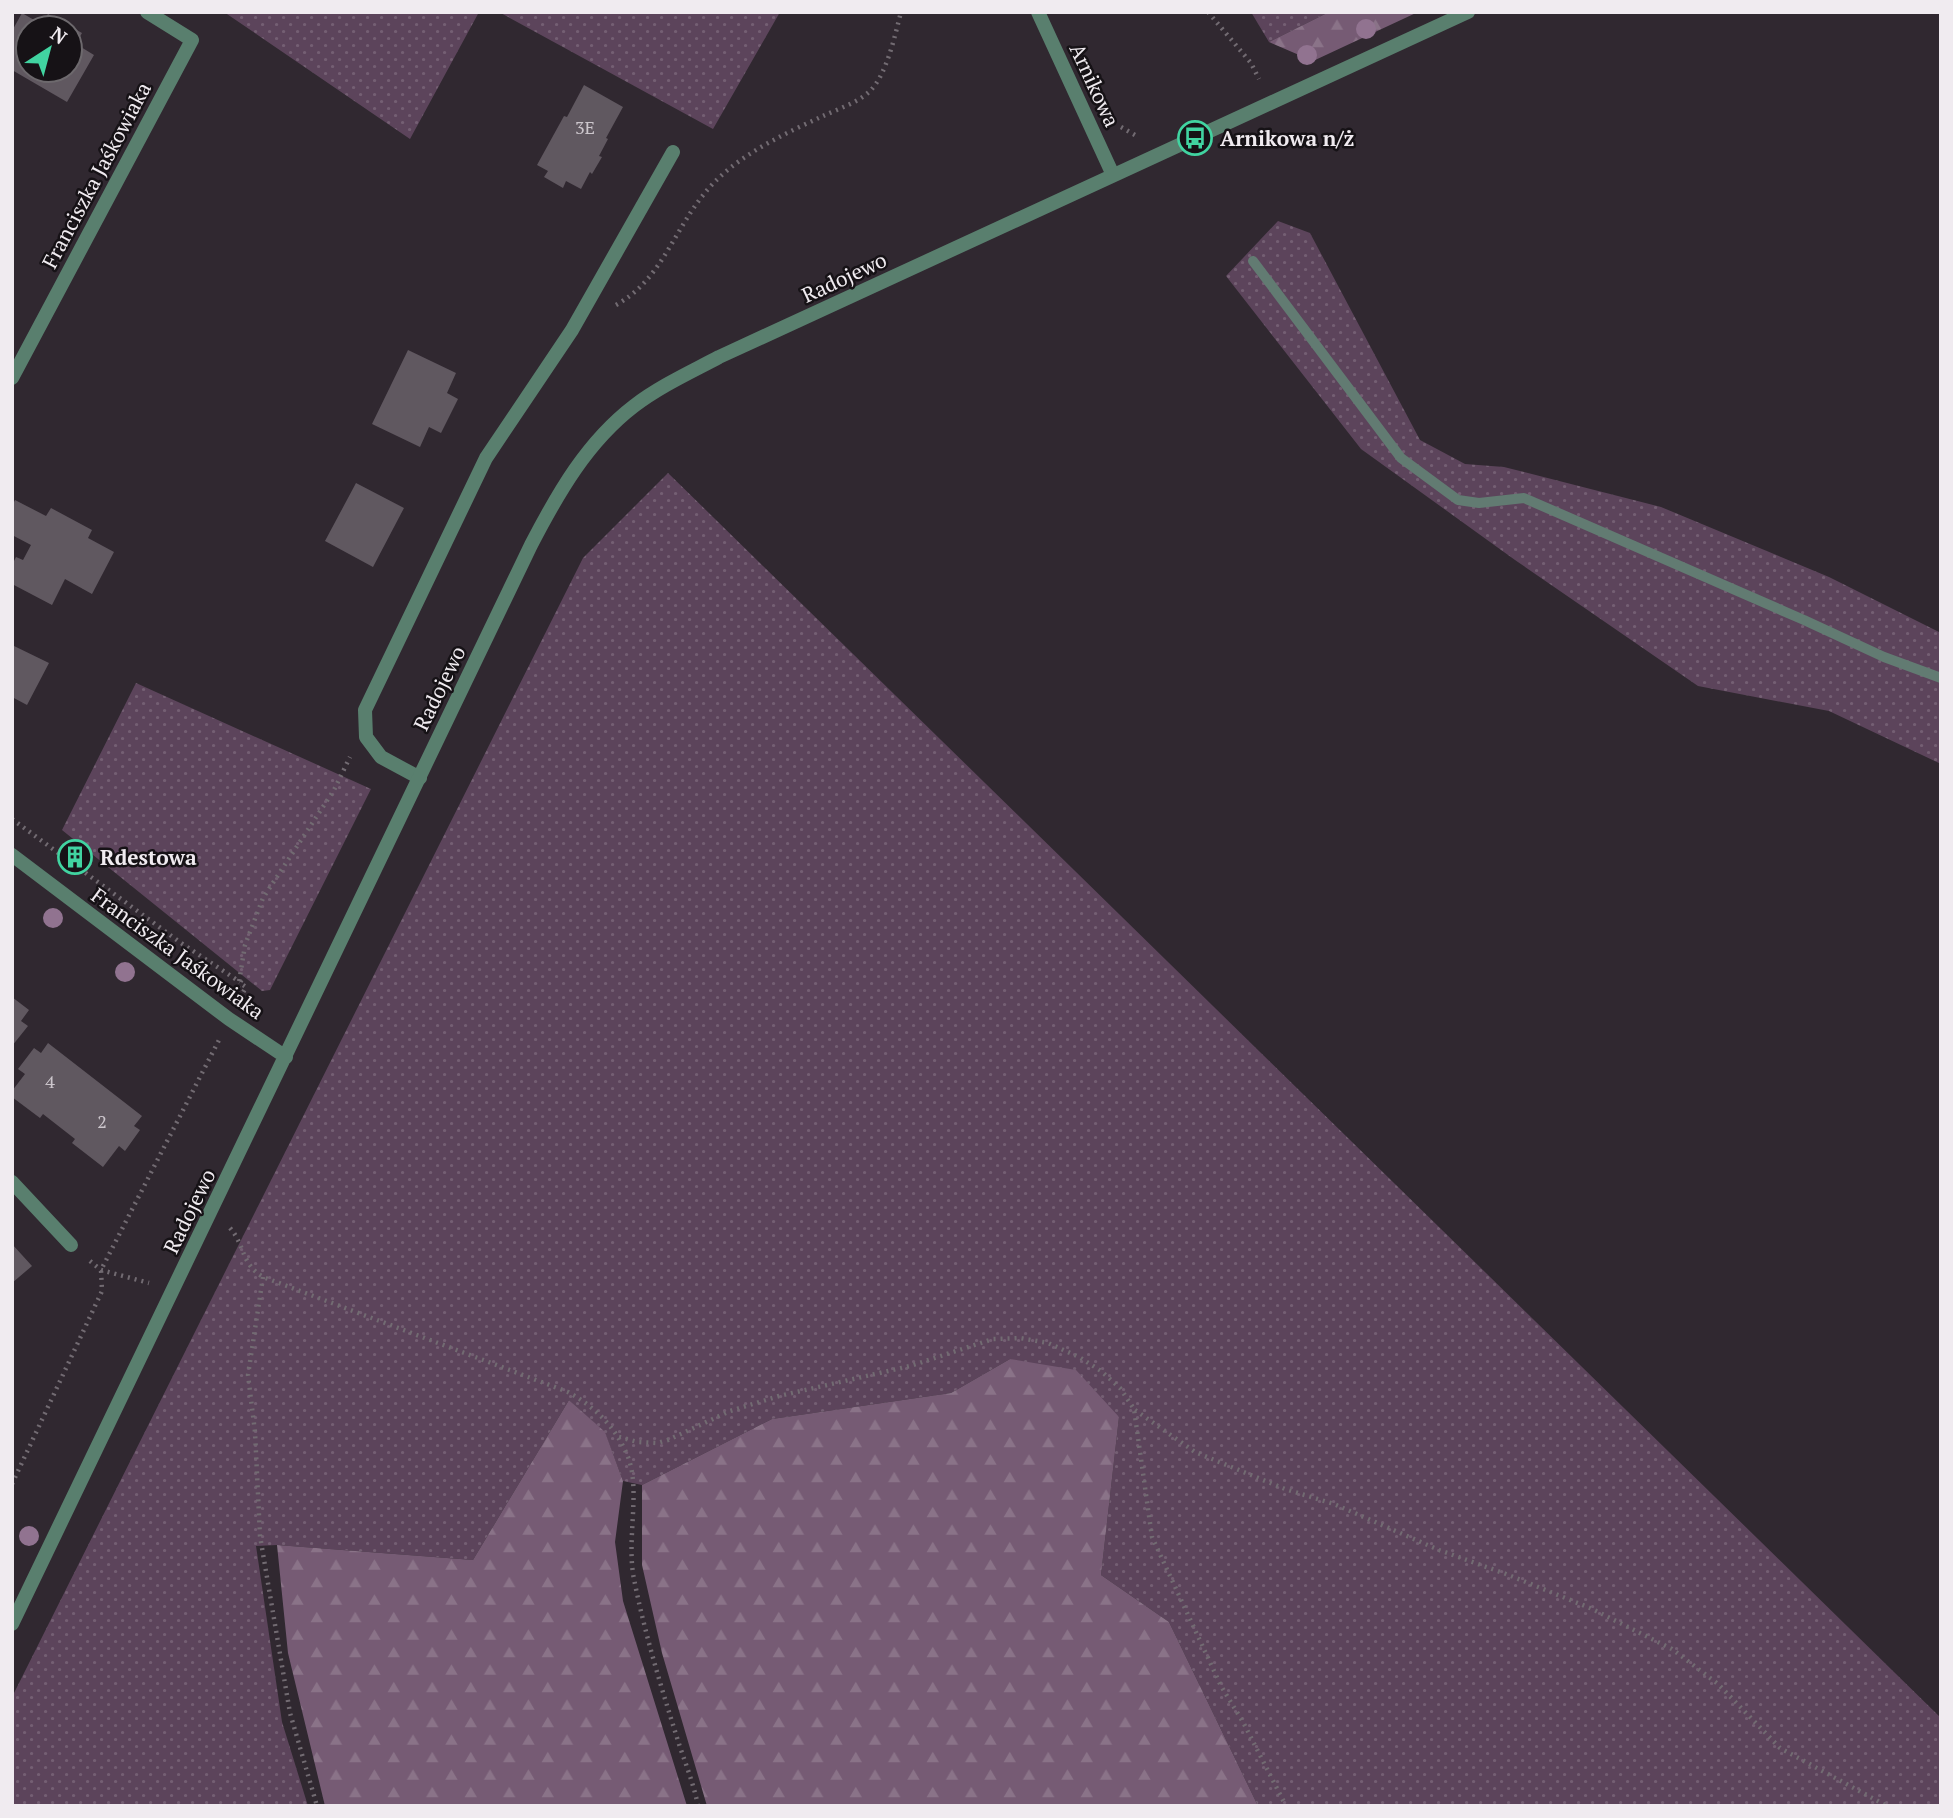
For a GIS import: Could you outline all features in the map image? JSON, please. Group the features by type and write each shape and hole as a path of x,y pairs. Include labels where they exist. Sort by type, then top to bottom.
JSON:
{"street":[{"name":"Franciszka Jaśkowiaka","path":"12,377 192,40 147,12"},
{"name":"Arnikowa","path":"1038,12 1113,175"},
{"name":"Radojewo","path":"12,1624 550,509 583,457 622,416 659,390 719,357 1468,12"},
{"path":"420,778 381,757 366,737 365,710 486,457 572,330 673,152"},
{"name":"Franciszka Jaśkowiaka","path":"12,855 229,1019 286,1056"},
{"path":"12,1182 71,1245"}],"path":[{"path":"572,330 630,298 654,273 704,193 739,161 769,142 870,92 881,77 901,12"},
{"path":"1208,12 1251,63 1259,79"},
{"path":"240,983 245,945 263,898 366,737"},
{"path":"12,820 240,983"},
{"path":"12,1484 102,1291 101,1270 229,1019 243,976"},
{"path":"214,1208 235,1234 251,1270 263,1277 568,1392 602,1416 620,1437 629,1461 633,1488 630,1552 637,1594 698,1806"},
{"path":"263,1277 248,1375 255,1432 260,1536 290,1713 317,1806"},
{"path":"620,1437 657,1443 730,1411 779,1396 910,1366 993,1339 1020,1338 1048,1343 1079,1357 1101,1371 1120,1388 1134,1409 1195,1452 1285,1489 1334,1504 1439,1550 1590,1608 1672,1649 1718,1684 1780,1748 1886,1806"},
{"path":"1134,1409 1152,1537 1221,1686 1243,1722 1286,1806"}],"shaded area":[{"path":"224,12 479,12 410,139"},
{"path":"499,12 780,12 713,129"},
{"path":"1251,12 1329,12 1269,42"},
{"path":"1278,221 1310,233 1420,440 1465,464 1504,467 1661,507 1829,577 1941,633 1941,764 1829,711 1698,686 1515,560 1361,449 1226,276"},
{"path":"668,473 1941,1718 1941,1806 1258,1806 1169,1622 1101,1575 1119,1417 1010,1359 951,1393 772,1419 642,1485 623,1481 605,1433 569,1400 473,1560 277,1545 256,1546 282,1722 308,1806 12,1806 12,1697 583,558"},
{"path":"136,683 371,789 270,990 262,991 62,830"}],"green space":[{"path":"1329,12 1418,12 1313,61 1269,42"},
{"path":"1010,1359 1076,1370 1119,1417 1101,1575 1169,1622 1258,1806 707,1806 662,1653 642,1565 642,1485 772,1419 951,1393"},
{"path":"569,1400 605,1432 623,1481 615,1542 623,1601 687,1806 325,1806 288,1653 277,1545 473,1560"}],"building":[{"path":"14,27 14,71 12,31"},
{"path":"84,49 94,55 84,72"},
{"path":"36,84 77,84 67,102"},
{"path":"584,85 623,107 606,138 608,139 599,156 602,157 581,189 566,181 563,188 544,177 548,171 537,165"},
{"path":"408,350 456,373 447,393 458,399 441,433 429,427 420,447 372,424"},
{"path":"356,483 404,508 373,567 325,541"},
{"path":"15,500 46,516 51,508 92,530 88,538 114,552 92,594 65,579 52,605 12,584 12,565 16,557 23,560 31,545 12,535 12,506"},
{"path":"12,645 49,663 27,705 12,697"},
{"name":"Rdestowa","path":"63,843 92,864 87,871 58,850"},
{"path":"12,997 29,1010 21,1021 28,1026 12,1046"},
{"path":"48,1043 142,1116 134,1126 140,1130 125,1151 119,1146 103,1167 72,1143 75,1139 43,1114 40,1118 12,1097 12,1091 25,1074 18,1069 34,1048 41,1053"},
{"path":"12,1244 32,1266 12,1283"}],"waterway":[{"path":"1253,261 1401,458 1458,500 1479,503 1524,498 1884,657 1941,678"}],"place":[{"name":"Arnikowa n/ż","path":"1195,138"},
{"name":"Rdestowa","path":"75,857"}]}
